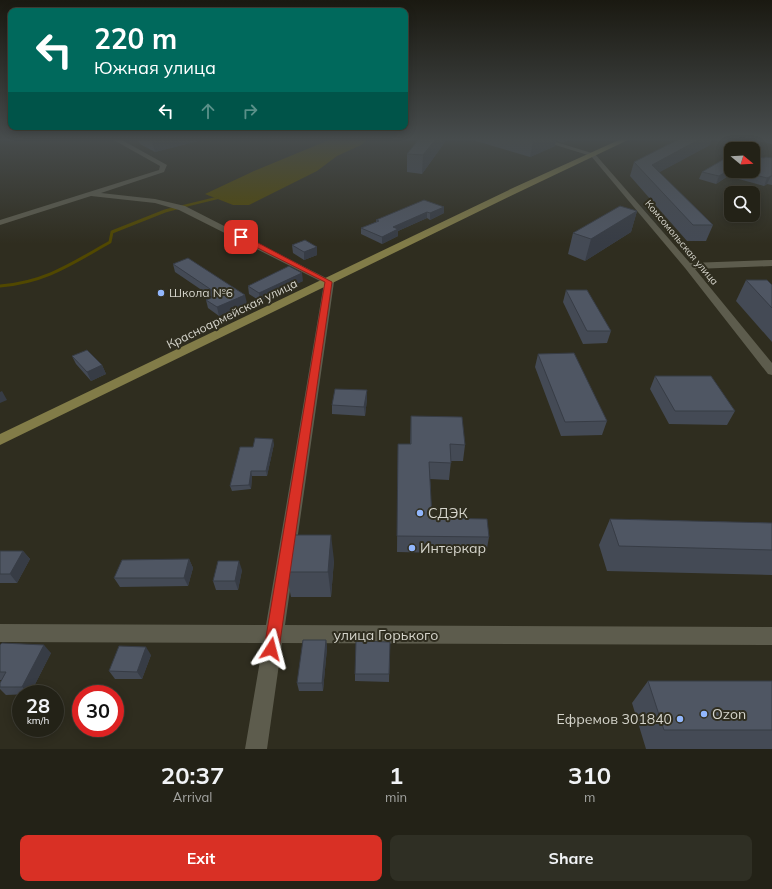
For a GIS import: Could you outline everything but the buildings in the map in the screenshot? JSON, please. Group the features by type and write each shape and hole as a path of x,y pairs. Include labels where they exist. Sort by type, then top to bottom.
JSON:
{"main road":[{"name":"Красноармейская улица","path":"0,440 551,174"}],"street":[{"path":"0,223 150,174"},
{"name":"Комсомольская улица","path":"609,174 688,266 772,371"},
{"path":"92,194 155,201 182,208 329,282 256,749"},
{"path":"688,266 772,263"},
{"name":"улица Горького","path":"0,633 772,636"}],"shaded area":[{"path":"248,174 311,174 249,205 233,205 205,194"}],"waterway":[{"path":"179,207 217,198"},
{"path":"0,286 31,281 58,271 110,242 112,232 165,211 179,207"}],"place":[{"name":"Школа №6","path":"161,293"},
{"name":"СДЭК","path":"420,513"},
{"name":"Интеркар","path":"412,548"},
{"name":"Ozon","path":"704,714"},
{"name":"Ефремов 301840","path":"680,719"}],"route":[{"path":"241,237 329,282 271,649"}]}
